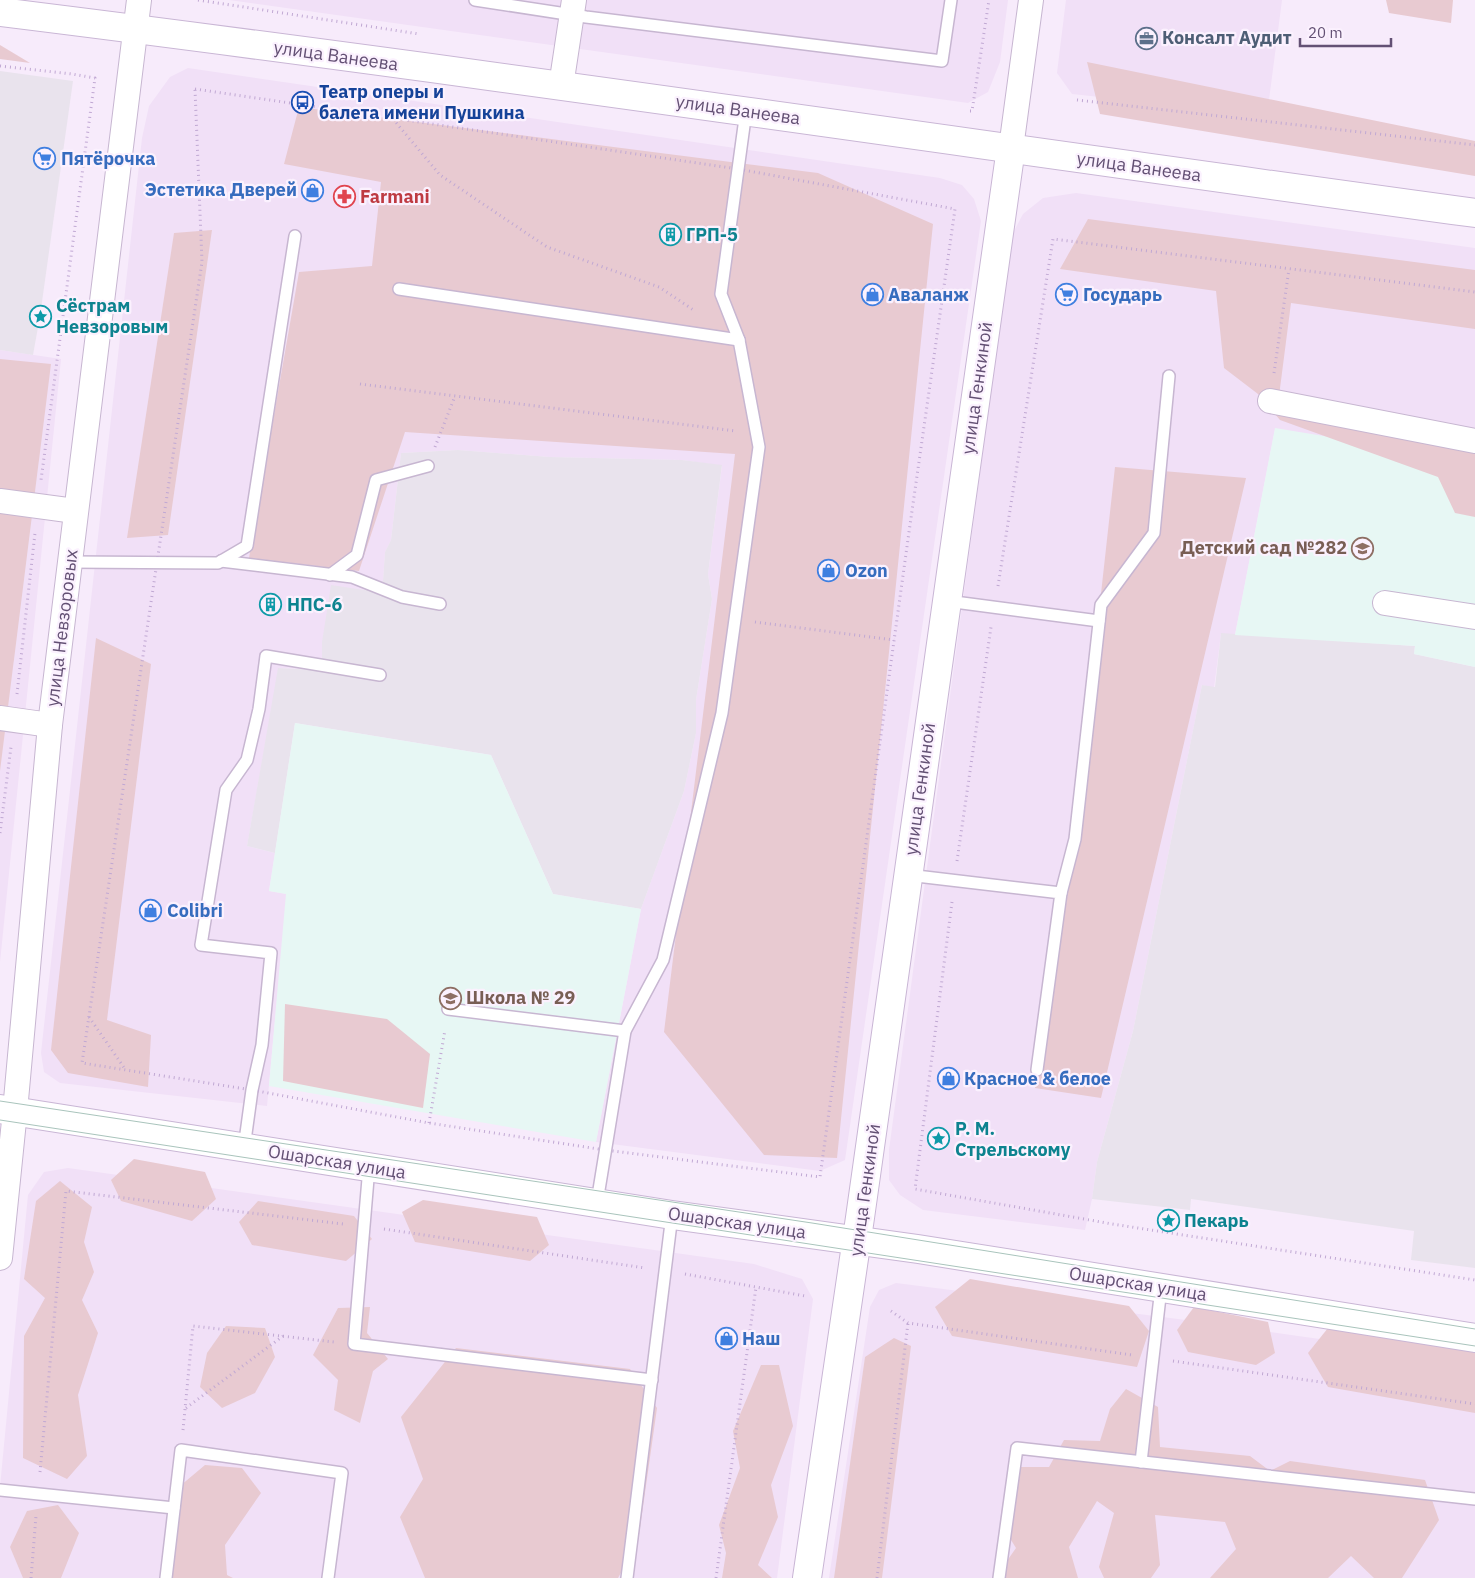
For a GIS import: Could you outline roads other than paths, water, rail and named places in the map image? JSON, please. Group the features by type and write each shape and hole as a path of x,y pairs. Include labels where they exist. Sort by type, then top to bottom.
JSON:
{"street":[{"name":"улица Невзоровых","path":"0,1258 8,1110 50,725 134,28 139,0"},
{"name":"улица Генкиной","path":"807,1578 858,1241 1031,0"},
{"path":"562,86 573,7"},
{"name":"улица Ванеева","path":"0,12 134,28 746,111 1475,213"},
{"path":"1270,401 1475,441"},
{"path":"0,501 75,511"},
{"path":"1385,603 1475,617"},
{"path":"7,719 50,725"},
{"name":"Ошарская улица","path":"8,1110 672,1215 858,1241 1475,1338"}],"lane":[{"path":"475,0 573,7 942,61 952,0"},
{"path":"597,1202 625,1031 663,960 722,714 759,447 739,340 721,294 746,111"},
{"path":"69,562 218,563 247,546 295,236"},
{"path":"399,289 739,340"},
{"path":"1037,1070 1061,893 1075,839 1101,605 1154,533 1170,376"},
{"path":"330,574 357,555 376,480 428,466"},
{"path":"221,561 352,577 402,598 440,604"},
{"path":"946,600 1099,621"},
{"path":"244,1148 252,1090 262,1045 271,953 201,945 226,790 247,760 259,709 266,656 380,675"},
{"path":"908,875 1061,893"},
{"path":"448,1009 625,1031"},
{"path":"369,1166 354,1344 652,1380"},
{"path":"627,1578 672,1215"},
{"path":"1141,1462 1161,1288"},
{"path":"999,1578 1017,1448 1475,1499"},
{"path":"166,1578 181,1450 342,1473 328,1578"},
{"path":"0,1490 174,1508"}],"tram line":[{"path":"0,1101 812,1223 1475,1329"},
{"path":"0,1120 1475,1346"}],"place":[{"name":"Консалт Аудит","path":"1146,38"},
{"name":"Театр оперы и балета имени Пушкина","path":"303,102"},
{"name":"Пятёрочка","path":"45,159"},
{"name":"Эстетика Дверей","path":"313,190"},
{"name":"Farmani","path":"344,197"},
{"name":"ГРП-5","path":"670,235"},
{"name":"Аваланж","path":"872,295"},
{"name":"Государь","path":"1067,295"},
{"name":"Сёстрам Невзоровым","path":"40,316"},
{"name":"Детский сад №282","path":"1363,548"},
{"name":"Ozon","path":"829,571"},
{"name":"НПС-6","path":"271,605"},
{"name":"Colibri","path":"151,911"},
{"name":"Школа № 29","path":"450,998"},
{"name":"Красное & белое","path":"948,1079"},
{"name":"Р. М. Стрельскому","path":"939,1139"},
{"name":"Пекарь","path":"1168,1221"},
{"name":"Наш","path":"726,1339"}]}
